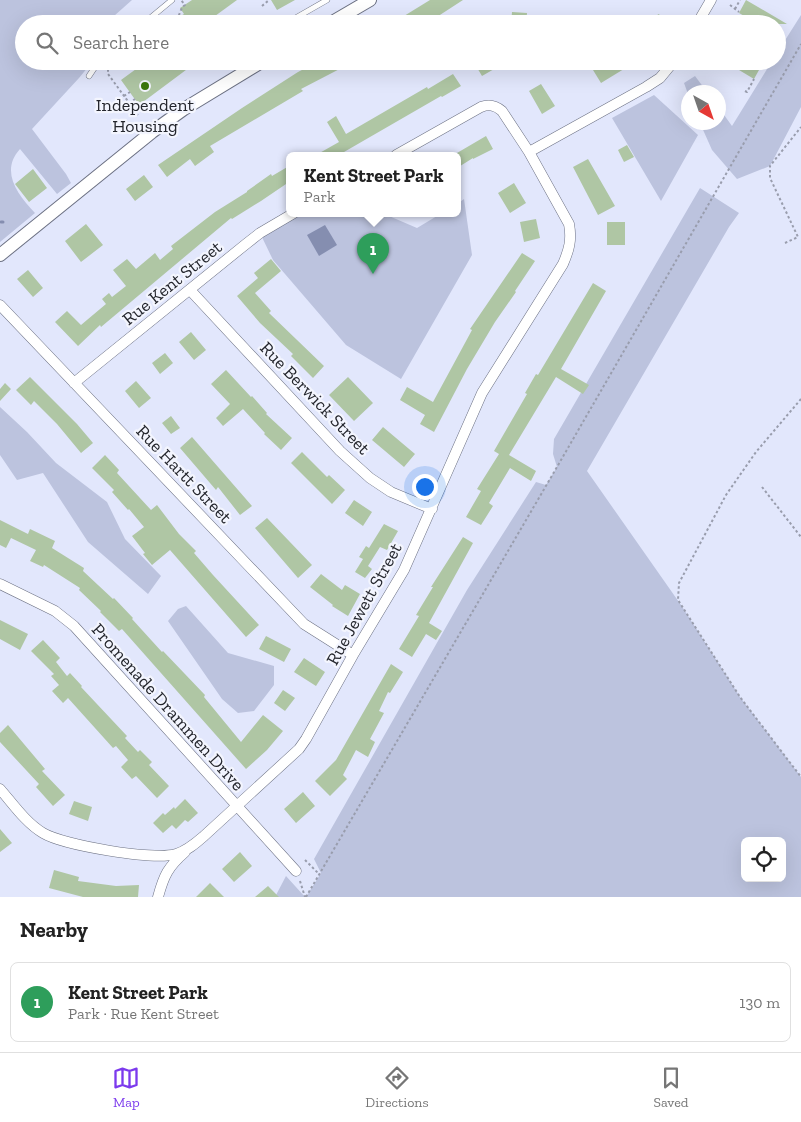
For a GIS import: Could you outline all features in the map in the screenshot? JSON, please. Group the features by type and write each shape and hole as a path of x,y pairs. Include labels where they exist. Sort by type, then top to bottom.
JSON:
{"street":[{"path":"344,15 370,0"},
{"path":"702,15 711,0"},
{"path":"0,255 152,132 184,109 248,70"},
{"path":"401,152 486,105 493,105 502,111 529,152 654,82 667,70"},
{"name":"Rue Jewett Street","path":"0,790 29,822 43,833 61,842 161,857 176,854 190,848 299,749 404,570 482,393 563,264 570,249 571,236 569,224 529,152"},
{"name":"Rue Kent Street","path":"74,383 260,233 287,217"},
{"name":"Rue Berwick Street","path":"190,290 340,450 370,478 391,492 432,509"},
{"name":"Rue Hartt Street","path":"0,304 304,624 353,655"},
{"name":"Promenade Drammen Drive","path":"0,584 55,611 74,626 296,871"},
{"path":"158,897 162,879 167,870 190,848"},
{"path":"146,855 156,862 161,869 162,879"}],"lane":[{"path":"154,15 172,0"},
{"path":"301,15 327,0"},
{"path":"89,76 93,70"}],"path":[{"path":"178,15 180,8 185,5 181,0"},
{"path":"262,6 270,0"},
{"path":"735,9 740,0"},
{"path":"730,5 740,12"},
{"path":"786,70 801,44"},
{"path":"107,70 138,116"},
{"path":"306,897 786,70"},
{"path":"745,91 747,92 754,79"},
{"path":"124,96 130,92"},
{"path":"129,103 135,99"},
{"path":"785,243 799,236 770,178 770,166 801,127"},
{"path":"801,399 756,452 726,495 679,583 678,600 740,697 801,777"},
{"path":"762,488 801,537"},
{"path":"306,860 320,875"},
{"path":"296,871 306,897"}],"shaded area":[{"path":"0,0 132,0 115,15 15,15 15,70 86,70 32,129 71,183 57,194 20,149 14,157 11,174 17,190 35,213 0,242 0,224 2,222 0,220"},
{"path":"801,15 801,107 770,166 737,179 712,150 703,130 726,130 726,118 732,126 766,70 786,70 786,39"},
{"path":"695,76 702,85 685,85 684,83"},
{"path":"654,95 681,120 681,130 692,130 698,135 661,201 612,118"},
{"path":"700,188 739,213 729,227 587,471 681,605 740,697 801,777 801,897 306,897 321,873 314,859 467,590 536,482 546,485 557,467 553,454 554,439"},
{"path":"464,199 472,255 401,379 346,345 273,260 260,233 287,217 391,217 417,228 435,217 461,217 461,201"},
{"path":"325,225 337,245 319,256 307,235"},
{"path":"0,407 56,463 107,502 125,539 161,576 148,594 88,542 43,473 17,480 0,455"},
{"path":"186,606 228,653 274,666 274,685 254,711 238,713 222,699 168,621 178,609"},
{"path":"286,876 305,897 275,897"}],"building":[{"path":"192,0 237,0 216,15 182,15 184,14 180,8"},
{"path":"271,0 295,0 277,10"},
{"path":"430,0 463,0 440,15 406,15"},
{"path":"746,0 772,15 742,15 739,13"},
{"path":"512,12 527,13 527,15 512,15"},
{"name":"Independent Housing","path":"135,70 186,70 139,105 121,80"},
{"path":"302,70 338,70 301,89 303,91 210,146 214,152 195,166 190,159 167,177 158,165 242,108"},
{"path":"478,70 492,70 482,76"},
{"path":"593,70 622,70 601,83"},
{"path":"739,70 759,70 754,79"},
{"path":"453,74 461,86 344,152 321,152 339,142 327,122 336,116 346,134 427,87 428,89"},
{"path":"541,84 555,106 542,114 529,91"},
{"path":"486,136 493,149 461,166 461,152 459,152"},
{"path":"627,145 634,157 624,162 618,150"},
{"path":"588,159 615,206 598,215 573,167"},
{"path":"286,168 286,184 231,218 101,327 100,325 78,346 55,322 67,311 81,325 106,304 102,299 109,293 112,297 126,286 113,270 127,259 136,269 155,253 160,260 173,249 171,246 215,212 271,174 272,176"},
{"path":"33,169 47,188 29,202 15,184"},
{"path":"144,175 153,187 135,201 126,189"},
{"path":"514,183 526,203 510,213 498,193"},
{"path":"536,219 540,238 524,242 520,222"},
{"path":"607,222 625,222 625,245 607,245"},
{"path":"86,224 103,245 81,262 65,241"},
{"path":"522,253 535,261 467,369 434,432 420,424 425,415 400,400 407,387 433,402 472,330 470,329"},
{"path":"271,259 281,271 255,293 271,311 269,313 324,366 313,378 291,356 293,354 260,323 237,296 258,278 254,273"},
{"path":"28,270 43,288 33,297 17,279"},
{"path":"593,283 606,291 561,369 589,385 583,394 556,377 509,455 536,471 531,481 510,468 489,503 493,506 481,525 466,517 481,491 477,489 499,454 494,451 527,394 525,393 536,374 538,375"},
{"path":"191,332 206,350 194,360 179,342"},
{"path":"165,353 173,363 160,374 152,363"},
{"path":"226,370 252,396 266,414 292,438 281,450 264,434 243,409 223,426 216,418 230,404 211,384"},
{"path":"30,377 77,424 93,443 81,453 57,424 34,401 31,405 16,390"},
{"path":"348,377 373,403 354,421 329,395"},
{"path":"136,381 151,398 139,408 125,391"},
{"path":"5,383 11,389 0,401 0,389"},
{"path":"171,416 180,428 171,434 162,423"},
{"path":"383,427 415,454 404,467 372,440"},
{"path":"192,437 252,506 240,515 218,487 216,490 180,448"},
{"path":"302,452 327,477 329,475 345,490 332,504 291,463"},
{"path":"105,455 119,470 117,473 151,510 157,505 179,534 196,551 194,553 259,625 246,637 170,550 152,565 143,554 145,553 132,536 144,527 112,492 114,490 92,468"},
{"path":"354,500 372,512 363,526 345,513"},
{"path":"267,518 312,565 298,578 255,528"},
{"path":"0,520 28,534 30,529 55,541 52,548 84,568 83,571 114,598 162,652 205,695 204,697 241,742 263,715 283,731 267,750 246,769 122,629 119,631 79,590 80,588 44,565 43,567 30,561 36,550 11,538 6,548 0,545"},
{"path":"384,524 398,531 387,550 380,547 368,566 372,569 365,578 355,572 363,559 359,557 366,546 369,548"},
{"path":"463,537 473,543 429,623 442,631 436,640 426,634 412,657 399,649 419,616 416,615 433,587 431,587"},
{"path":"321,574 342,590 345,585 360,594 348,616 332,606 310,587"},
{"path":"0,620 28,634 20,650 0,639"},
{"path":"266,636 291,649 284,662 259,649"},
{"path":"43,640 60,658 56,662 67,676 70,673 127,736 125,738 138,752 140,750 152,762 149,765 169,786 157,798 136,776 132,779 121,767 128,760 116,746 113,748 68,698 63,703 52,691 59,685 51,676 54,674 31,651"},
{"path":"304,658 325,672 316,686 294,672"},
{"path":"391,664 403,672 390,693 388,692 379,711 384,713 370,739 375,742 368,757 356,750 343,775 347,779 330,796 315,781 336,760"},
{"path":"283,690 295,698 285,711 274,703"},
{"path":"8,725 45,769 42,771 65,795 53,806 36,787 39,784 0,742 0,733"},
{"path":"303,792 315,806 296,823 284,809"},
{"path":"185,799 198,813 188,822 185,820 176,829 172,825 163,833 153,823 163,813 165,815 174,807 175,809"},
{"path":"74,801 92,807 88,821 69,814"},
{"path":"0,829 12,843 0,852"},
{"path":"240,852 252,866 234,882 222,869"},
{"path":"54,870 79,877 78,881 116,886 139,885 138,897 83,897 49,888"},
{"path":"210,883 224,897 196,897"},
{"path":"268,886 279,897 255,897"}],"place":[{"name":"Independent Housing","path":"145,86"},
{"name":"Kent Street Park","path":"373,274"}]}
